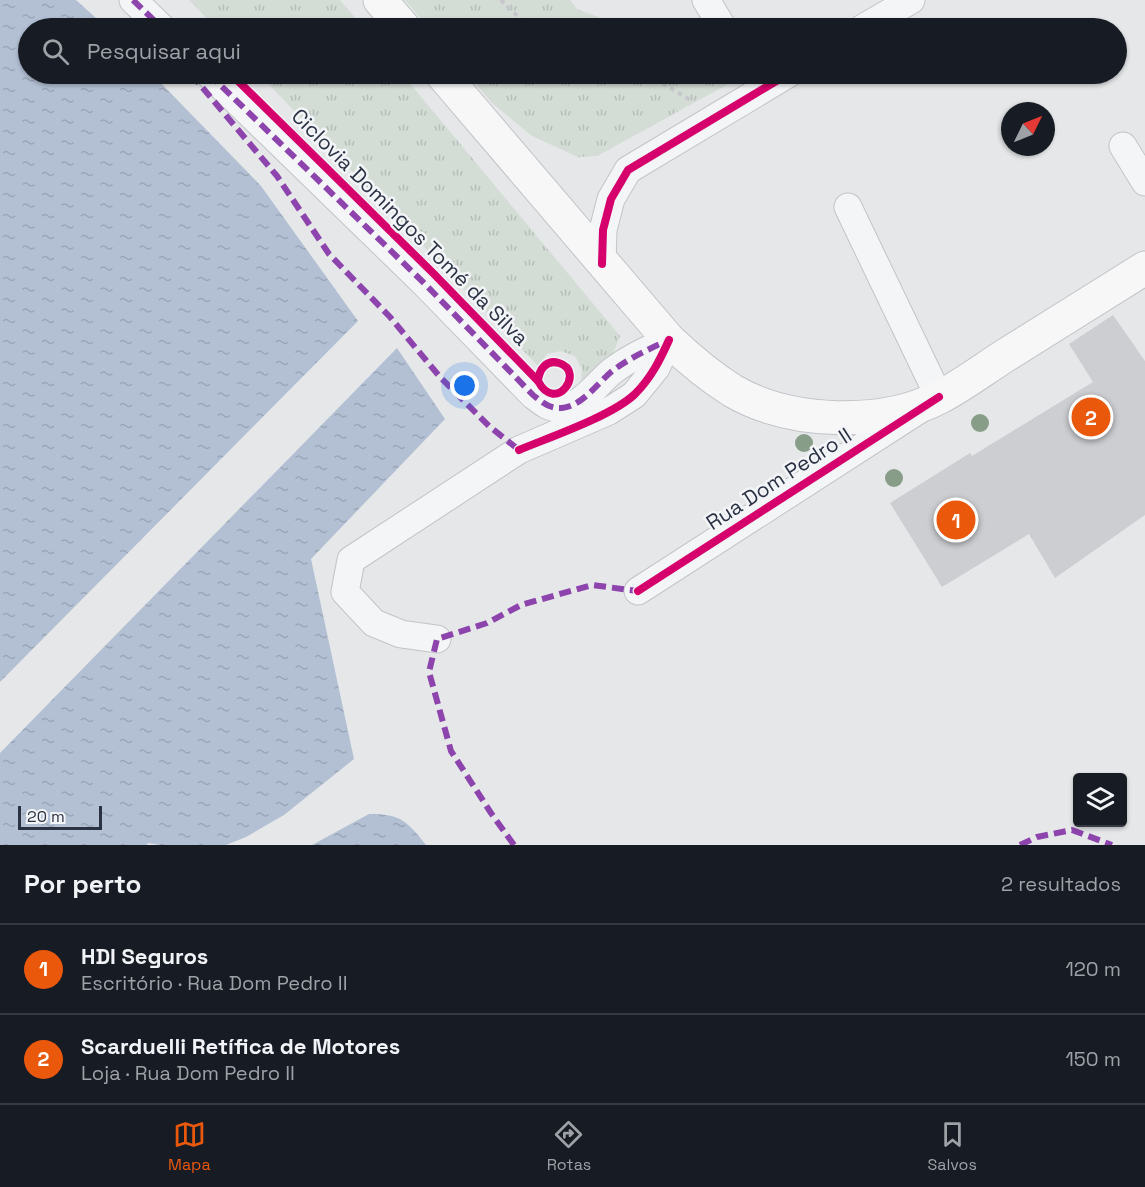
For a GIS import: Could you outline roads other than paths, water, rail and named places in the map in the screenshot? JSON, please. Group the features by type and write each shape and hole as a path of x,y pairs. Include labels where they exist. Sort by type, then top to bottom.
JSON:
{"main road":[{"path":"380,0 395,18"},
{"path":"450,84 669,340 700,369 735,392 774,408 816,416 858,417 899,411 939,397"},
{"name":"Rua Dom Pedro II","path":"939,397 1145,268"}],"street":[{"path":"133,0 152,18"},
{"path":"706,0 717,18"},
{"path":"880,18 910,0"},
{"path":"219,84 424,283 533,395 548,407 563,408 576,402 596,388 610,373 637,355 669,340"},
{"path":"602,264 603,230 611,199 628,170 713,118 753,84"},
{"path":"1123,146 1145,182"},
{"path":"848,207 939,397"},
{"path":"437,639 401,634 374,623 345,592 351,560 519,450 609,411 634,395 656,368 669,340"},
{"name":"Rua Dom Pedro II","path":"638,591 939,397"},
{"name":"Rua Dom Pedro II","path":"844,458 855,440 858,417"}],"water":[{"path":"0,0 76,0 96,18 18,18 18,84 162,84 261,186 358,321 0,682"},
{"path":"397,348 445,419 311,559 354,759 284,815 246,837 226,845 148,843 147,845 0,845 0,753"},
{"path":"369,814 389,815 402,820 426,845 312,845"}],"place":[{"name":"Scarduelli Retífica de Motores","path":"1091,417"},
{"name":"HDI Seguros","path":"956,520"}]}
